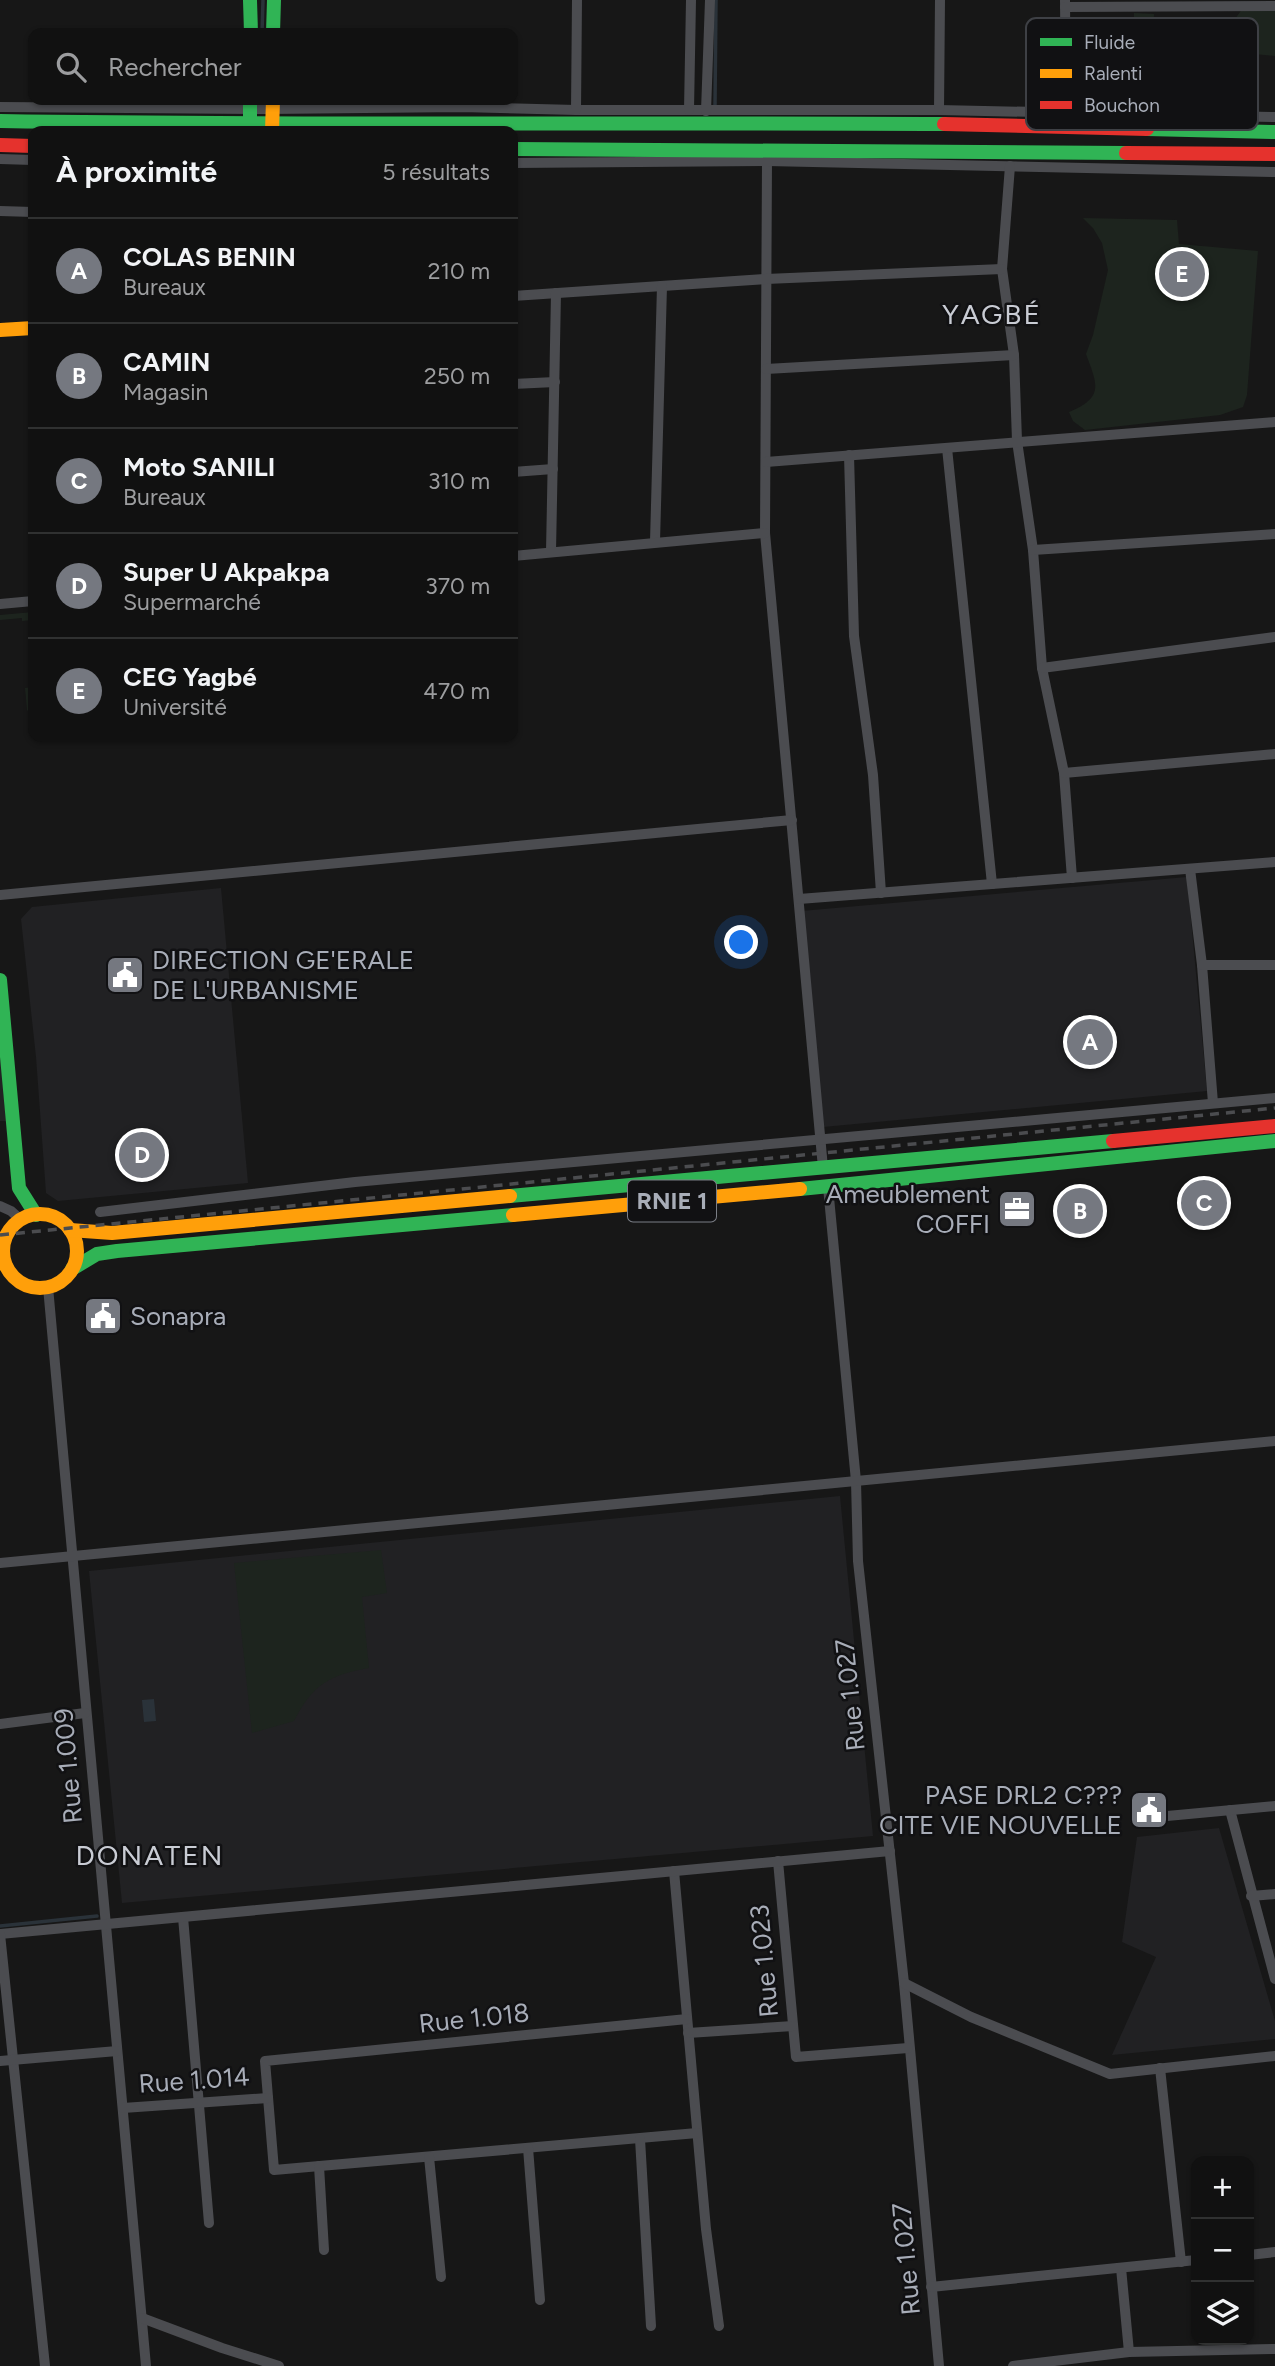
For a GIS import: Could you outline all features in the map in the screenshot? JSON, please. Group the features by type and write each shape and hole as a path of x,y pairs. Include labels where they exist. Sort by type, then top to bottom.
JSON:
{"main road":[{"path":"250,0 251,28"},
{"path":"273,28 274,0"},
{"path":"250,105 250,126"},
{"path":"272,126 273,105"},
{"path":"0,121 179,126"},
{"path":"365,126 551,122 1026,126"},
{"path":"1228,130 1275,131"},
{"path":"0,145 28,146"},
{"path":"518,149 1275,154"},
{"path":"0,330 28,328"},
{"path":"0,979 19,1188 36,1215 0,1233"},
{"name":"RNIE 1","path":"36,1215 57,1218 74,1232 112,1233 1275,1126"},
{"name":"RNIE 1","path":"48,1287 97,1254 117,1251 828,1187 1275,1141"},
{"path":"16,1278 8,1269 3,1254 5,1238 18,1222"},
{"path":"70,1230 77,1249 72,1269"},
{"path":"0,1274 31,1286 48,1287"}],"street":[{"path":"576,110 577,0"},
{"path":"689,110 691,0"},
{"path":"706,111 710,0"},
{"path":"939,110 940,0"},
{"path":"1065,3 1275,6"},
{"path":"0,107 167,105"},
{"path":"336,105 576,110 1026,112"},
{"path":"0,159 28,160"},
{"path":"767,161 765,533 823,1168"},
{"path":"518,163 767,161 1275,172"},
{"path":"1010,166 1002,269 1014,355 1017,441 1033,550 1042,668 1064,773 1072,878"},
{"path":"0,211 28,212"},
{"path":"518,296 766,279 1002,269"},
{"path":"655,542 662,286"},
{"path":"551,552 556,293"},
{"path":"766,369 1014,355"},
{"path":"518,384 555,382"},
{"path":"766,462 1275,422"},
{"path":"947,448 992,884"},
{"path":"849,454 854,636 873,775 881,893"},
{"path":"518,472 553,469"},
{"path":"518,555 765,533"},
{"path":"1033,550 1275,534"},
{"path":"0,604 28,601"},
{"path":"1042,668 1275,637"},
{"path":"1064,773 1275,754"},
{"path":"0,895 792,820"},
{"path":"799,900 1275,862"},
{"path":"1190,869 1202,965 1213,1103"},
{"path":"1202,965 1275,965"},
{"path":"100,1212 369,1181 1041,1117 1275,1098"},
{"name":"Rue 1.027","path":"828,1187 856,1481 858,1561 904,1983 939,2366"},
{"path":"0,1206 11,1211 18,1222"},
{"name":"Rue 1.009","path":"48,1287 146,2366"},
{"path":"0,1563 1275,1441"},
{"path":"0,1724 85,1713"},
{"path":"1135,1819 1275,1806"},
{"path":"1230,1810 1275,1979"},
{"path":"45,2366 0,1934 890,1851"},
{"name":"Rue 1.023","path":"778,1861 796,2057 908,2048"},
{"path":"674,1871 706,2229 719,2326"},
{"path":"1251,1896 1275,1894"},
{"path":"183,1917 209,2223"},
{"path":"904,1983 971,2017 1110,2074 1275,2056"},
{"name":"Rue 1.018","path":"268,2098 265,2061 687,2019"},
{"path":"688,2034 793,2026"},
{"path":"0,2061 117,2051"},
{"path":"1160,2068 1181,2262"},
{"path":"268,2098 274,2170 697,2133"},
{"name":"Rue 1.014","path":"122,2108 268,2098"},
{"path":"640,2139 651,2326"},
{"path":"528,2148 540,2300"},
{"path":"429,2157 441,2277"},
{"path":"319,2166 324,2250"},
{"path":"1254,2254 1275,2252"},
{"path":"931,2287 1191,2261"},
{"path":"1121,2268 1129,2352"},
{"path":"142,2318 279,2366"},
{"path":"1013,2366 1129,2352 1275,2348"}],"shaded area":[{"path":"1243,8 1275,10 1275,56 1258,54 1258,18 1236,18"},
{"path":"1134,13 1154,14 1154,18 1134,18"},
{"path":"1083,218 1177,220 1179,244 1258,251 1247,395 1243,407 1220,415 1085,430 1073,421 1069,412 1088,401 1095,389 1086,354 1108,270 1102,243"},
{"path":"28,612 28,620 22,621 22,618 0,620 0,615"},
{"path":"25,688 28,688 28,711 27,710"},
{"path":"1187,877 1207,1091 823,1127 801,911"},
{"path":"221,888 248,1183 58,1201 46,1193 36,1057 21,919 32,907"},
{"path":"0,1053 6,1121 0,1121"},
{"path":"840,1496 873,1836 122,1903 89,1571"},
{"path":"381,1550 387,1593 362,1597 369,1668 344,1674 324,1683 308,1698 294,1721 252,1733 234,1563"},
{"path":"154,1699 156,1721 144,1722 142,1700"},
{"path":"1219,1828 1275,2021 1275,2039 1112,2055 1156,1957 1122,1942 1137,1837"}],"waterway":[{"path":"262,28 263,0"},
{"path":"715,106 716,0"},
{"path":"0,1926 97,1916"}],"railway":[{"path":"0,1235 1275,1108"}],"traffic: fast":[{"path":"250,0 251,28"},
{"path":"273,28 274,0"},
{"path":"250,105 250,126"},
{"path":"0,121 944,124"},
{"path":"1190,130 1275,132"},
{"path":"518,149 1126,153"},
{"path":"0,980 19,1188 36,1215"},
{"path":"510,1196 1113,1141"},
{"path":"800,1189 1275,1141"},
{"path":"72,1269 97,1254 117,1251 513,1215"}],"traffic: slow":[{"path":"272,126 273,105"},
{"path":"0,330 28,328"},
{"path":"513,1215 800,1189"},
{"path":"70,1230 112,1233 510,1196"},
{"path":"40,1214 54,1217 66,1225 74,1237 77,1251 74,1265 66,1277 54,1285 40,1288 26,1285 14,1277 6,1265 3,1251 6,1237 14,1225 26,1217 40,1214"}],"traffic: jam":[{"path":"944,124 1026,126"},
{"path":"0,145 28,146"},
{"path":"1126,153 1275,154"},
{"path":"1113,1141 1275,1126"}],"place":[{"name":"CEG Yagbé","path":"1182,274"},
{"name":"DIRECTION GE'ERALE DE L'URBANISME","path":"125,975"},
{"name":"COLAS BENIN","path":"1090,1042"},
{"name":"Super U Akpakpa","path":"142,1155"},
{"name":"Moto SANILI","path":"1204,1203"},
{"name":"Ameublement COFFI","path":"1017,1209"},
{"name":"CAMIN","path":"1080,1211"},
{"name":"Sonapra","path":"103,1316"},
{"name":"PASE DRL2 C??? CITE VIE NOUVELLE","path":"1149,1810"}],"district":[{"name":"YAGBÉ","path":"992,314"},
{"name":"DONATEN","path":"150,1855"}]}
